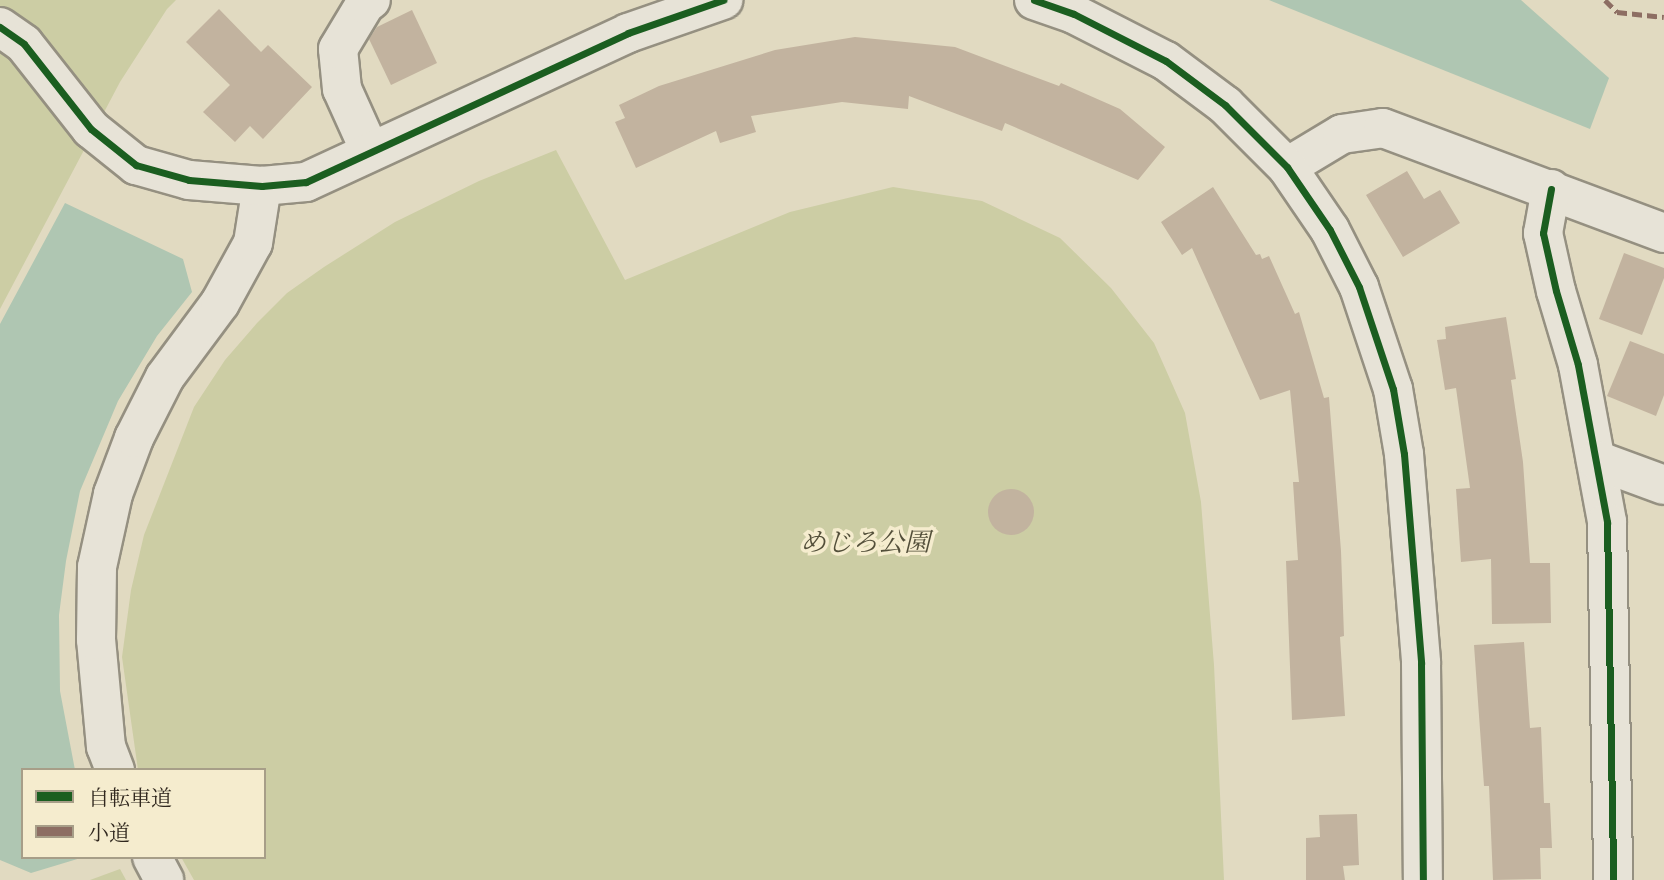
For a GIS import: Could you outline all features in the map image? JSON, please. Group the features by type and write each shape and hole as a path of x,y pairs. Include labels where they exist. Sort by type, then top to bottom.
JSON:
{"street":[{"path":"370,151 342,89 338,49 365,4 371,0"},
{"path":"0,27 24,44 91,129 136,165 188,180 262,186 306,182 628,33 723,0"},
{"path":"1034,0 1074,14 1166,61 1225,105 1287,167 1330,230 1359,287 1393,389 1404,454 1422,663 1423,880"},
{"path":"1287,167 1342,134 1383,128 1664,233"},
{"path":"114,768 106,747 96,640 97,567 113,494 134,438 165,377 220,303 253,243 262,186"},
{"path":"1551,189 1544,233 1556,292 1578,365 1607,522 1613,880"},
{"path":"1596,460 1664,485"},
{"path":"153,859 164,880"}],"green space":[{"path":"0,0 176,0 167,9 120,82 0,309"},
{"name":"めじろ公園","path":"556,150 625,280 790,212 893,187 982,201 1060,238 1111,288 1154,343 1185,413 1201,502 1214,665 1224,880 194,880 182,859 266,859 266,768 138,768 122,657 131,590 144,535 194,407 225,360 287,293 395,222 479,181"},
{"path":"120,869 126,880 90,880"}],"shaded area":[{"path":"1269,0 1521,0 1609,78 1590,129"},
{"path":"65,203 183,259 192,292 157,336 118,401 80,491 66,561 59,615 60,691 75,768 21,768 21,859 77,859 31,873 0,860 0,324"}],"building":[{"path":"219,9 261,52 268,45 312,87 263,139 250,126 235,142 203,112 230,85 186,42"},
{"path":"412,10 437,63 391,85 369,39 377,27"},
{"path":"855,37 955,47 1059,86 1061,83 1120,109 1165,147 1138,180 1005,123 1002,131 909,96 908,109 842,102 751,116 756,132 720,143 716,131 636,168 615,122 625,118 619,105 659,86 775,50"},
{"path":"1407,171 1424,199 1440,190 1460,223 1403,257 1366,195"},
{"path":"1213,187 1256,255 1260,254 1262,259 1269,256 1295,314 1299,312 1324,398 1329,397 1341,551 1344,636 1340,637 1345,716 1292,720 1286,561 1298,560 1293,482 1299,482 1290,390 1260,400 1192,248 1182,255 1161,222"},
{"path":"1624,253 1664,268 1664,278 1642,335 1599,319"},
{"path":"1506,317 1516,379 1511,380 1523,462 1530,563 1550,563 1551,623 1492,624 1491,559 1461,562 1456,489 1470,488 1456,388 1445,390 1437,340 1446,339 1445,327"},
{"path":"1630,341 1664,354 1664,395 1656,416 1607,396"},
{"path":"1011,489 1020,490 1027,496 1033,503 1033,521 1027,528 1020,534 1011,535 1002,534 995,528 989,521 988,512 989,503 995,496 1002,490"},
{"path":"1524,642 1530,728 1541,727 1544,803 1550,803 1552,848 1540,848 1541,879 1493,880 1489,786 1484,786 1474,645"},
{"path":"1357,814 1359,865 1343,866 1345,880 1306,880 1306,838 1320,837 1319,815"}],"marked path":[{"path":"1605,0 1617,12 1664,17"}],"cycle path":[{"path":"0,27 24,44 91,129 136,165 189,180 262,186 306,182 628,33 723,0"},
{"path":"1034,0 1074,14 1166,61 1225,105 1287,167 1330,230 1359,287 1393,389 1404,454 1421,663 1423,880"},
{"path":"1551,189 1543,233 1556,291 1578,365 1607,522 1613,880"}]}
